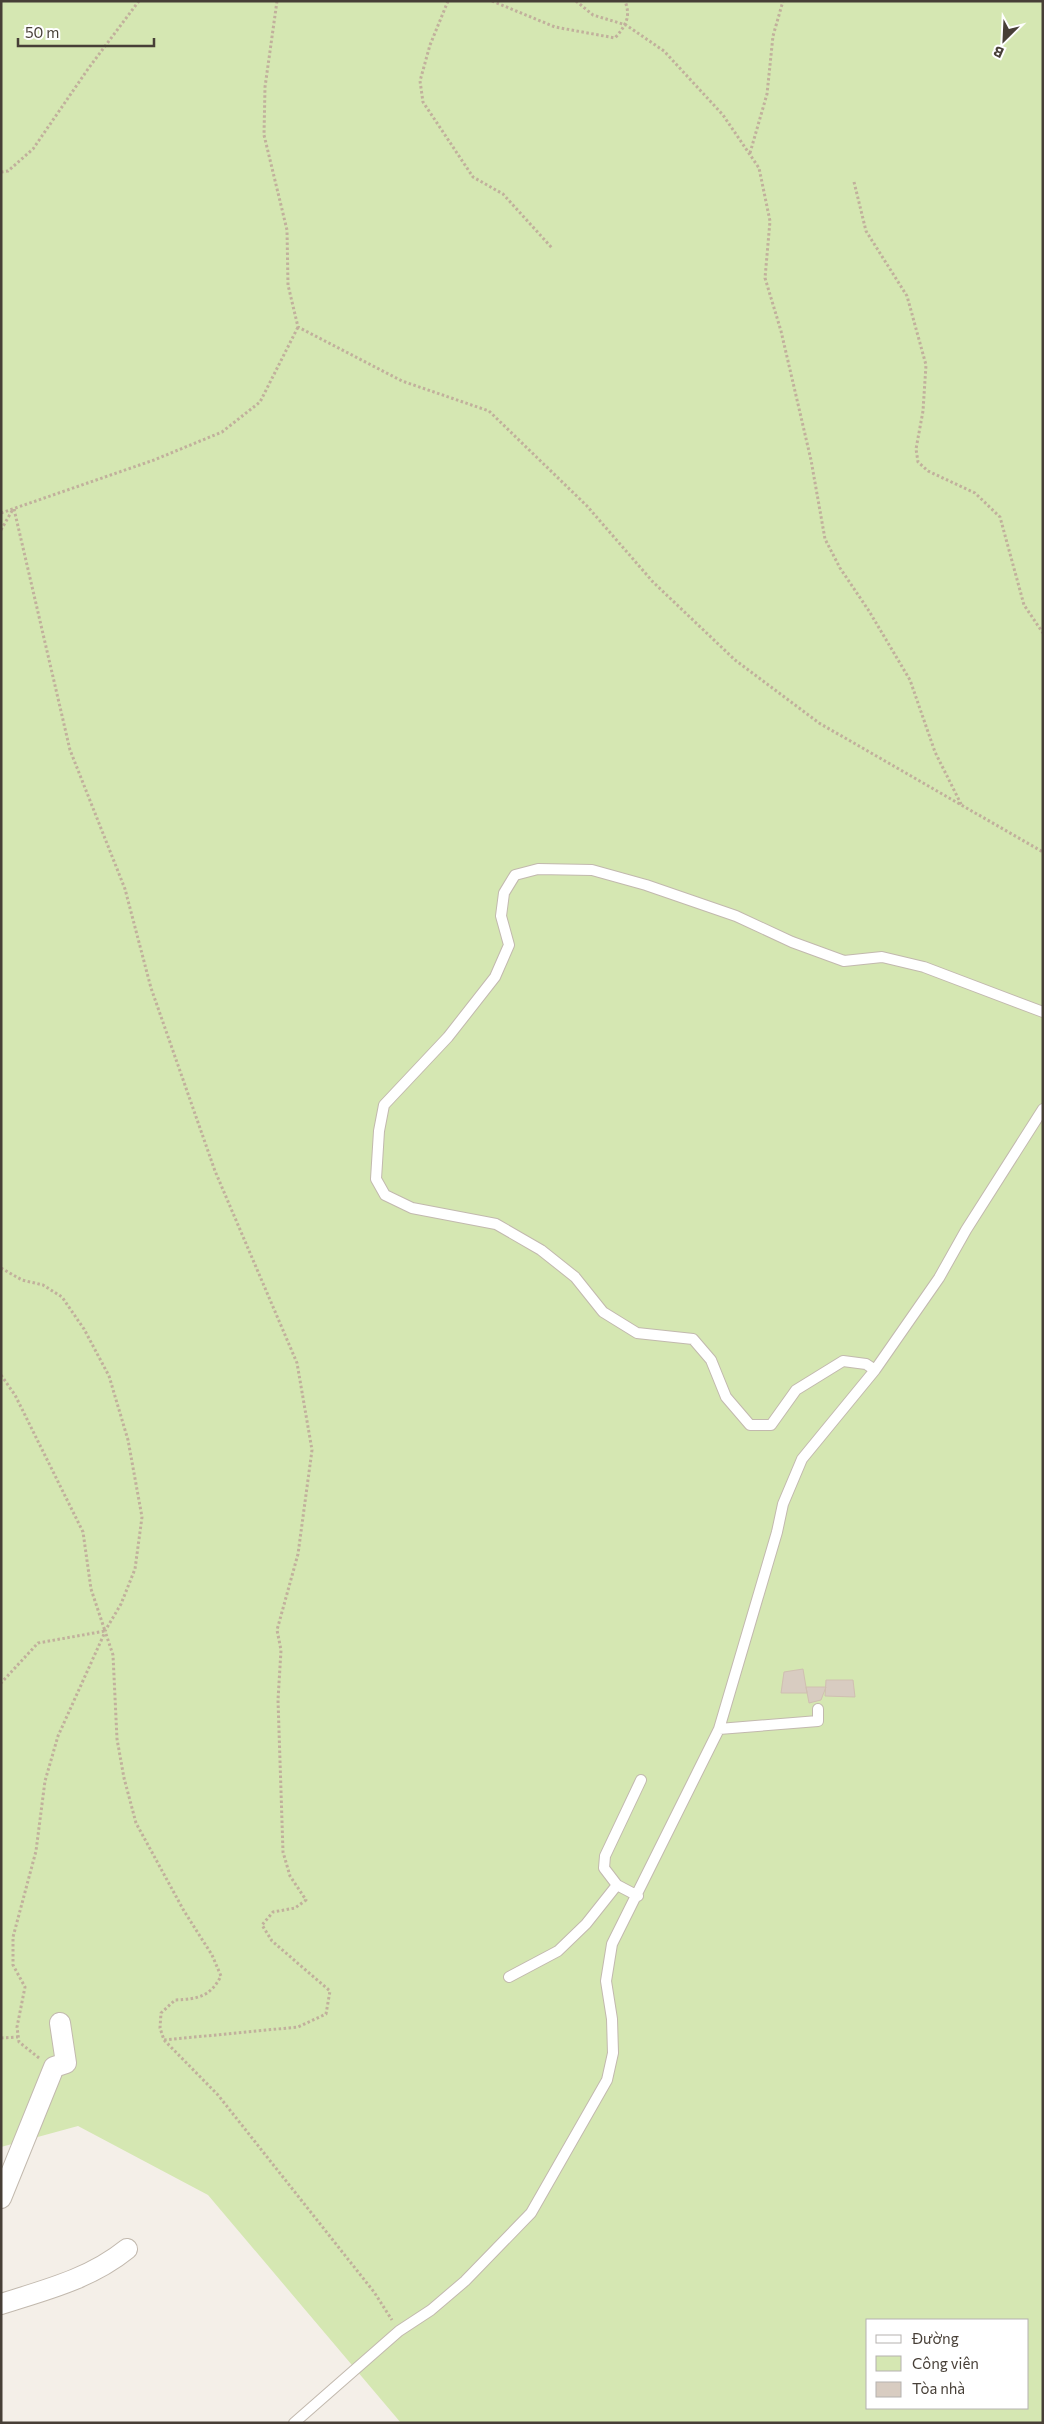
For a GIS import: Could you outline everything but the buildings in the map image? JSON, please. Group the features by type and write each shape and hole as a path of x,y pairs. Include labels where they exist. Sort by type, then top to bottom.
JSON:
{"street":[{"path":"1,2198 54,2067 66,2063 60,2023"},
{"path":"1,2304 80,2278 108,2264 127,2249"}],"lane":[{"path":"875,1370 866,1364 843,1361 796,1390 771,1425 750,1425 726,1397 712,1360 693,1339 637,1333 603,1312 575,1277 541,1250 496,1224 412,1208 385,1195 376,1179 379,1131 384,1105 448,1037 495,977 509,945 501,916 504,893 515,875 538,869 592,870 602,872 736,916 792,942 844,961 882,957 924,967 1009,997 1043,1012"},
{"path":"294,2423 400,2331 430,2310 465,2281 531,2213 607,2080 613,2053 612,2019 606,1981 612,1944 638,1896 719,1729 777,1532 783,1504 802,1459 875,1370 939,1278 966,1230 1043,1109"},
{"path":"719,1729 818,1721 818,1709"},
{"path":"638,1896 617,1885 604,1868 605,1856 641,1780"},
{"path":"509,1977 558,1952 586,1924 617,1885"}],"path":[{"path":"1,172 8,171 33,149 88,69 139,1"},
{"path":"1,513 154,460 222,432 260,402 298,327 288,285 287,230 264,135 265,87 277,1"},
{"path":"448,1 430,45 420,81 423,102 450,146 473,178 502,194 552,248"},
{"path":"492,1 554,27 616,38 626,25 628,11 625,1"},
{"path":"576,1 593,14 626,25 664,51 723,115 759,168 770,221 765,278 781,331 812,460 824,539 910,680 935,752 962,807"},
{"path":"750,154 767,94 773,36 783,1"},
{"path":"854,182 866,231 907,296 926,365 923,411 916,450 918,462 928,471 975,493 1000,517 1024,605 1043,633"},
{"path":"298,327 402,381 489,411 587,506 653,582 735,660 819,723 1043,852"},
{"path":"1,530 14,509"},
{"path":"14,509 70,750 125,889 151,988 215,1171 297,1363 312,1450 298,1554 277,1630 281,1650 278,1700 283,1852 290,1876 306,1900 295,1908 273,1912 262,1925 272,1941 330,1991 326,2014 298,2027 164,2040"},
{"path":"1,1268 22,1280 43,1286 62,1297 84,1329 109,1376 128,1440 142,1517 134,1569 121,1604 105,1631 58,1736 45,1781 36,1851 13,1937 14,1965 25,1987 17,2027 19,2042 35,2056 54,2067"},
{"path":"1,1375 20,1404 83,1532 90,1589 114,1655 117,1740 124,1778 136,1823 184,1911 212,1955 221,1976 214,1989 195,1999 175,2000 162,2013 160,2028 164,2040 218,2095 374,2292 400,2331"},
{"path":"1,1683 38,1643 105,1631"},
{"path":"1,2038 18,2037"}],"green space":[{"path":"1,1 1043,1 1043,2423 401,2423 208,2195 78,2126 1,2147"}]}
